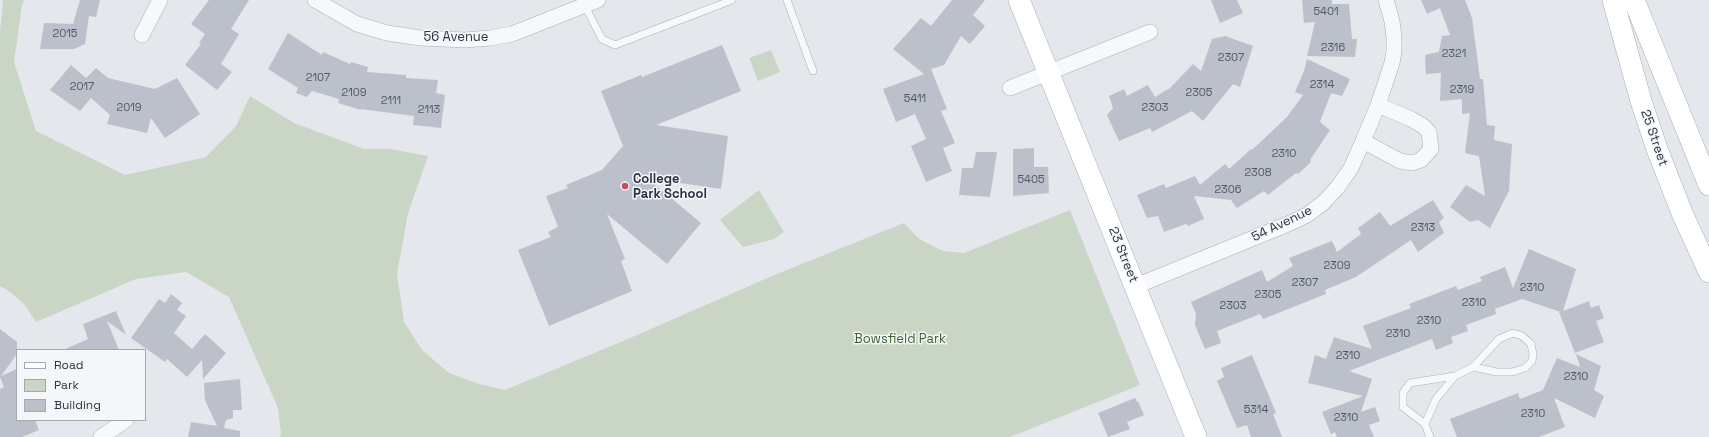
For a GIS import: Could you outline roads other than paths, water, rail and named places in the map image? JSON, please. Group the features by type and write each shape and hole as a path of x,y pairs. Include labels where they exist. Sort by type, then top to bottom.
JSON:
{"main road":[{"name":"23 Street","path":"1019,0 1196,437"},
{"name":"25 Street","path":"1613,0 1641,101 1657,149 1682,213 1709,272"},
{"path":"1634,0 1709,185"}],"street":[{"path":"142,36 160,0"},
{"name":"56 Avenue","path":"315,0 356,24 386,33 421,38 464,40 490,38 512,34 592,3"},
{"name":"54 Avenue","path":"1136,286 1288,224 1306,215 1323,203 1337,188 1351,168 1363,141 1378,105 1392,63 1394,37 1392,21 1386,0"},
{"path":"1010,88 1150,32"},
{"path":"1363,141 1400,161 1412,163 1421,160 1431,150 1428,132 1423,126 1411,119 1378,105"},
{"path":"101,437 125,421"}],"lane":[{"path":"592,3 602,39 615,46 732,0"},
{"path":"787,0 813,71"},
{"path":"1430,437 1425,424 1403,407 1403,393 1410,383 1455,376 1473,367 1499,339 1506,336 1513,334 1522,336 1531,344 1533,354 1532,360 1525,368 1512,372 1497,372 1473,367"},
{"path":"1425,424 1436,398 1455,376"}],"place":[{"name":"College Park School","path":"625,186"}],"park label":[{"name":"Bowsfield Park","path":"900,339"}]}
